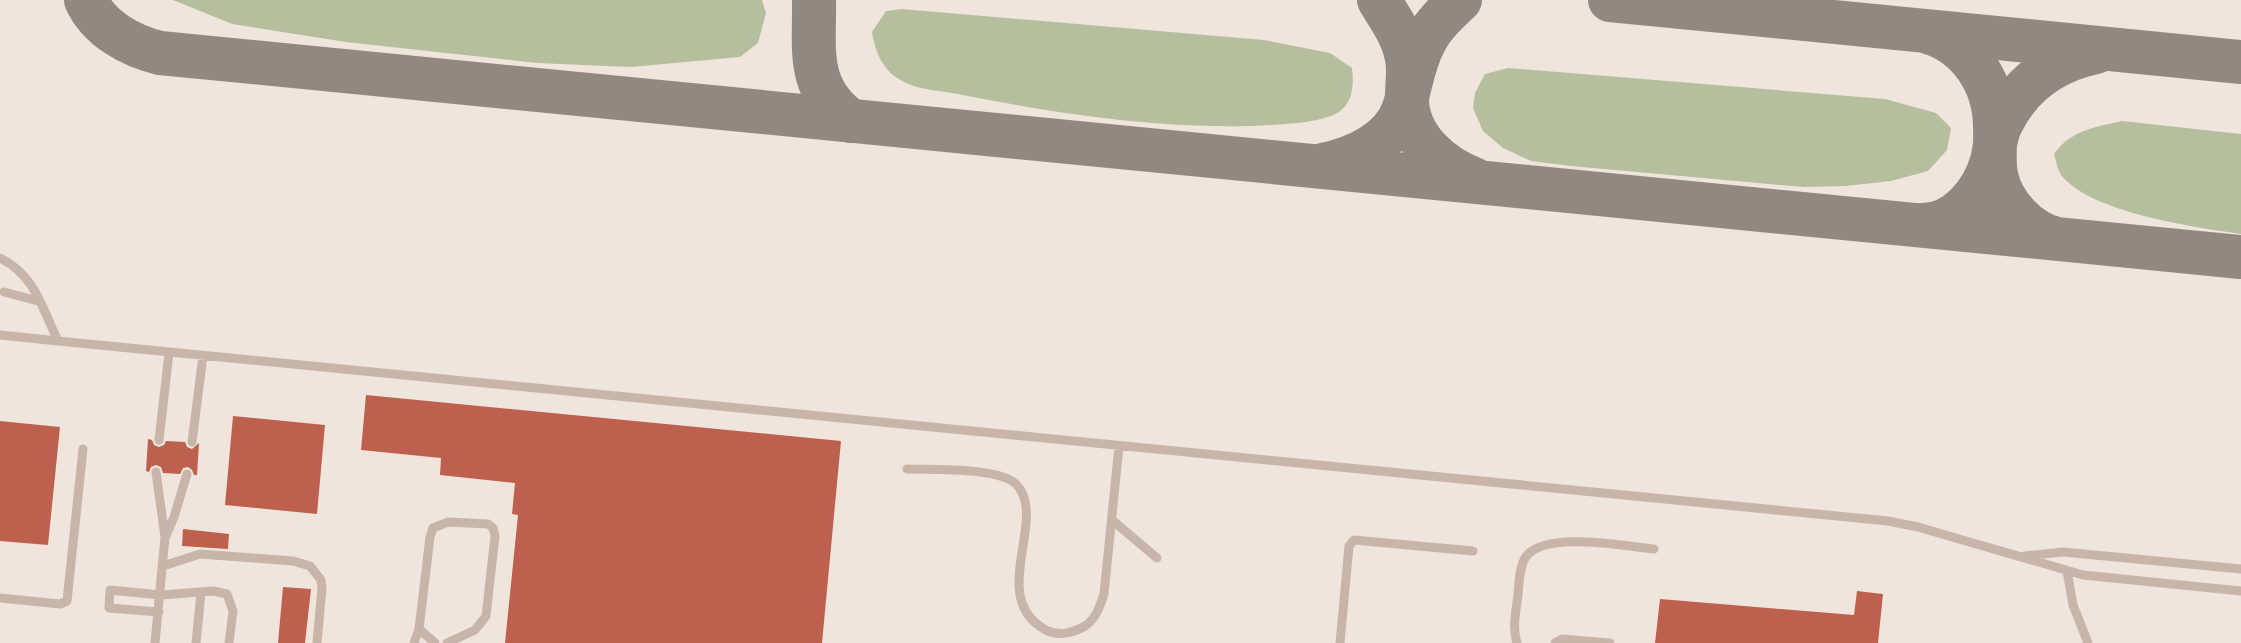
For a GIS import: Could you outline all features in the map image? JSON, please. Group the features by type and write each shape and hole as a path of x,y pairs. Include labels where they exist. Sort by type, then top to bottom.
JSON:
{"lane":[{"path":"0,258 19,269 29,279 58,341"},
{"path":"4,292 38,301"},
{"path":"0,335 1888,521 2023,556 2083,575 2241,591"},
{"path":"159,440 169,353"},
{"path":"192,442 203,356"},
{"path":"907,469 990,474 1007,477 1016,484 1026,502 1019,580 1021,603 1026,615 1036,625 1049,632 1062,634 1076,631 1089,623 1099,610 1104,594 1119,446"},
{"path":"0,598 60,604 67,601 83,449"},
{"path":"155,643 165,537 156,472"},
{"path":"165,537 187,474"},
{"path":"1112,520 1157,558"},
{"path":"414,643 419,629 433,528 448,522 488,524 493,528 495,536 486,616 475,630 447,643"},
{"path":"1340,643 1349,546 1354,540 1473,551"},
{"path":"1517,643 1515,627 1520,572 1525,558 1534,549 1548,543 1566,541 1654,549"},
{"path":"2023,556 2063,552 2241,569"},
{"path":"163,566 200,554 293,561 310,566 321,580 322,588 317,643"},
{"path":"2067,571 2073,606 2088,643"},
{"path":"159,612 109,608 110,590 161,595 218,591 227,594 233,611 229,643"},
{"path":"196,643 201,593"},
{"path":"419,629 435,643"},
{"path":"1555,643 1562,639 1610,643"}],"green space":[{"path":"173,0 762,0 766,13 758,43 740,57 631,67 537,63 346,42 232,24"},
{"path":"902,9 1264,40 1330,53 1352,68 1352,88 1346,106 1328,117 1295,123 1233,126 1114,119 931,90 898,79 886,68 876,48 872,32 886,11"},
{"path":"1508,68 1885,99 1936,113 1951,128 1947,150 1928,171 1891,181 1846,186 1803,187 1531,161 1503,148 1483,131 1473,108 1475,93 1485,74"},
{"path":"2122,121 2241,134 2241,234 2171,222 2119,209 2075,188 2061,175 2054,154 2061,146 2085,131"}],"building":[{"path":"366,395 841,441 822,643 505,643 518,515 512,514 515,483 440,475 441,458 361,450"},
{"path":"233,416 325,425 317,514 225,505"},
{"path":"0,421 60,427 48,545 0,541"},
{"path":"148,439 159,447 166,441 185,442 187,447 192,449 199,443 197,475 188,467 183,468 180,474 163,473 161,467 156,465 151,467 149,472 146,471"},
{"path":"183,529 229,534 228,549 182,546"},
{"path":"283,587 311,589 305,643 278,643"},
{"path":"1857,591 1883,594 1878,643 1655,643 1660,599 1854,615"}],"taxiway":[{"path":"86,0 107,28 127,41 160,53 2241,257"},
{"path":"814,0 814,51 819,81 836,108 851,121"},
{"path":"1379,0 1404,47 1408,65 1408,112 1412,125 1428,149 1439,159 1476,180"},
{"path":"1322,165 1371,147 1391,130 1404,108 1425,41 1436,24 1460,0"},
{"path":"1610,0 2241,62"},
{"path":"1928,32 1956,46 1977,68 1985,82 1994,111 1995,169 1999,186 2018,216 2036,231 2057,239"},
{"path":"1921,225 1946,220 1975,196 1988,173 2001,124 2028,86 2052,68 2096,52"}]}
